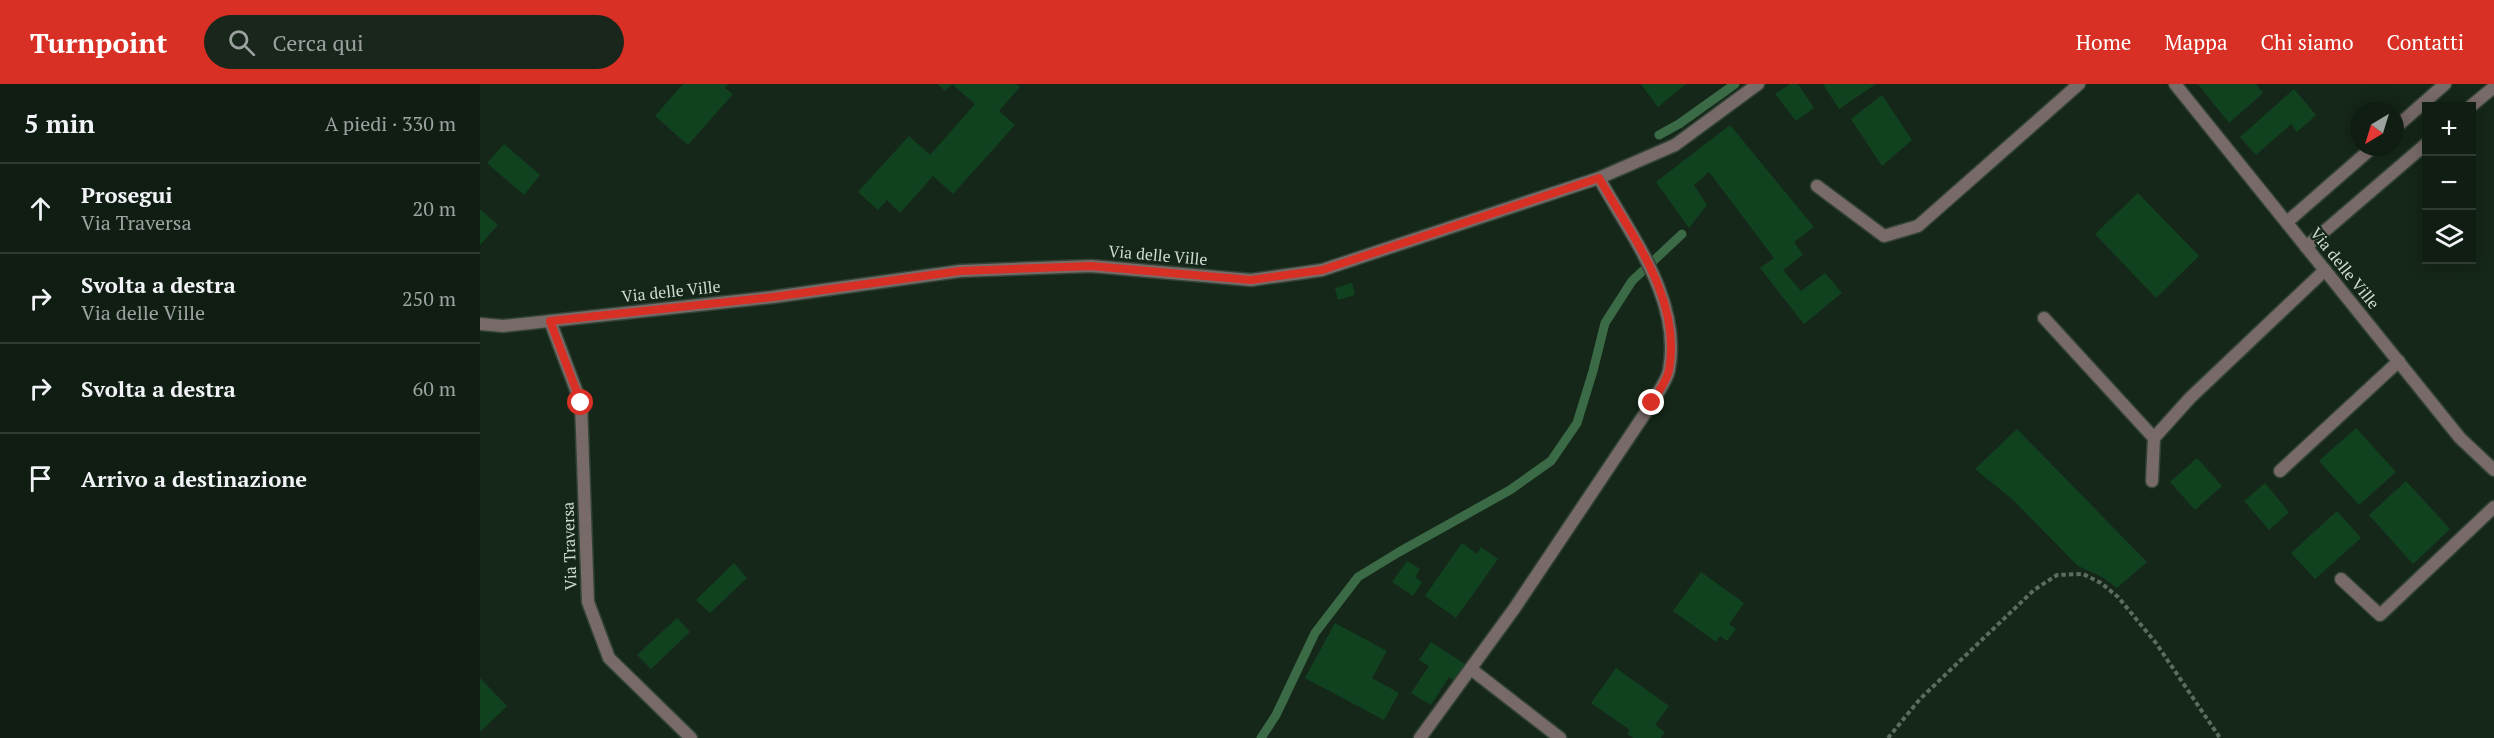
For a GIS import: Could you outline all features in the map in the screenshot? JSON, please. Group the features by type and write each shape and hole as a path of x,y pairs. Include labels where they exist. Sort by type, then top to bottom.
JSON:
{"street":[{"name":"Via delle Ville","path":"480,324 503,326 773,297 960,271 1091,266 1251,280 1322,270 1599,178 1676,145 1758,84"},
{"path":"1817,186 1884,236 1918,226 2079,84"},
{"name":"Via delle Ville","path":"2175,84 2460,438 2494,470"},
{"path":"2404,120 2445,84"},
{"path":"2476,102 2494,87"},
{"path":"2307,247 2422,148"},
{"path":"2287,222 2363,156"},
{"path":"1420,738 1514,609 1652,403 1669,372 1671,327 1655,278 1599,178"},
{"path":"2152,482 2154,438 2190,398 2325,270"},
{"path":"2044,318 2154,438"},
{"name":"Via Traversa","path":"550,321 581,403 588,602 609,658 691,738"},
{"path":"2280,471 2399,361"},
{"path":"2341,579 2380,615 2494,507"},
{"path":"1471,669 1560,738"}],"path":[{"path":"1888,738 1920,699 2034,590 2057,575 2083,574 2101,583 2118,597 2156,643 2220,738"}],"building":[{"path":"683,84 729,84 725,88 733,94 688,145 655,116"},
{"path":"938,84 952,84 945,91"},
{"path":"952,84 1016,84 1020,87 999,111 1015,125 953,194 933,176 900,213 887,200 878,210 858,192 909,136 930,155 975,104"},
{"path":"1641,84 1686,84 1658,107"},
{"path":"1790,84 1798,84 1814,108 1796,121 1775,94"},
{"path":"1823,84 1876,84 1839,109"},
{"path":"2198,84 2256,84 2263,93 2229,123"},
{"path":"2294,89 2316,115 2297,132 2291,124 2256,155 2240,137"},
{"path":"1882,95 1912,140 1882,166 1851,119"},
{"path":"1730,125 1814,227 1794,242 1803,255 1783,270 1801,291 1825,273 1842,293 1804,324 1760,268 1774,258 1709,172 1694,185 1707,205 1689,228 1656,182"},
{"path":"504,144 540,175 524,195 487,163"},
{"path":"2138,193 2199,256 2156,298 2095,234"},
{"path":"480,209 498,225 480,245"},
{"path":"1352,283 1355,295 1338,300 1335,288"},
{"path":"2356,428 2396,472 2359,505 2319,461"},
{"path":"2017,429 2147,562 2117,588 2102,577 2078,566 2012,499 1975,469"},
{"path":"2197,458 2222,486 2195,510 2170,482"},
{"path":"2406,481 2450,529 2413,564 2369,515"},
{"path":"2265,483 2289,512 2269,530 2244,501"},
{"path":"2337,511 2361,538 2315,579 2291,553"},
{"path":"1462,543 1477,554 1481,547 1498,559 1456,618 1425,596"},
{"path":"1407,561 1420,569 1415,577 1422,582 1413,596 1392,582"},
{"path":"734,563 747,578 710,613 696,600"},
{"path":"1701,572 1744,603 1729,624 1736,629 1727,641 1720,636 1716,642 1673,611"},
{"path":"677,618 690,632 651,669 637,655"},
{"path":"1335,623 1387,651 1372,678 1399,693 1384,720 1305,678"},
{"path":"1431,642 1465,664 1454,680 1449,677 1431,705 1411,693 1429,666 1419,660"},
{"path":"1616,668 1669,706 1655,725 1665,732 1661,738 1633,738 1627,734 1630,730 1591,703"},
{"path":"480,678 507,706 480,732"}],"waterway":[{"path":"1659,135 1679,124 1735,84"},
{"path":"1261,738 1276,715 1315,633 1358,577 1510,490 1551,461 1577,423 1605,323 1632,281 1682,234"}],"route":[{"path":"581,403 550,321 773,297 960,271 1091,266 1251,280 1322,270 1599,178 1659,285 1671,327 1669,372 1652,403"}]}
